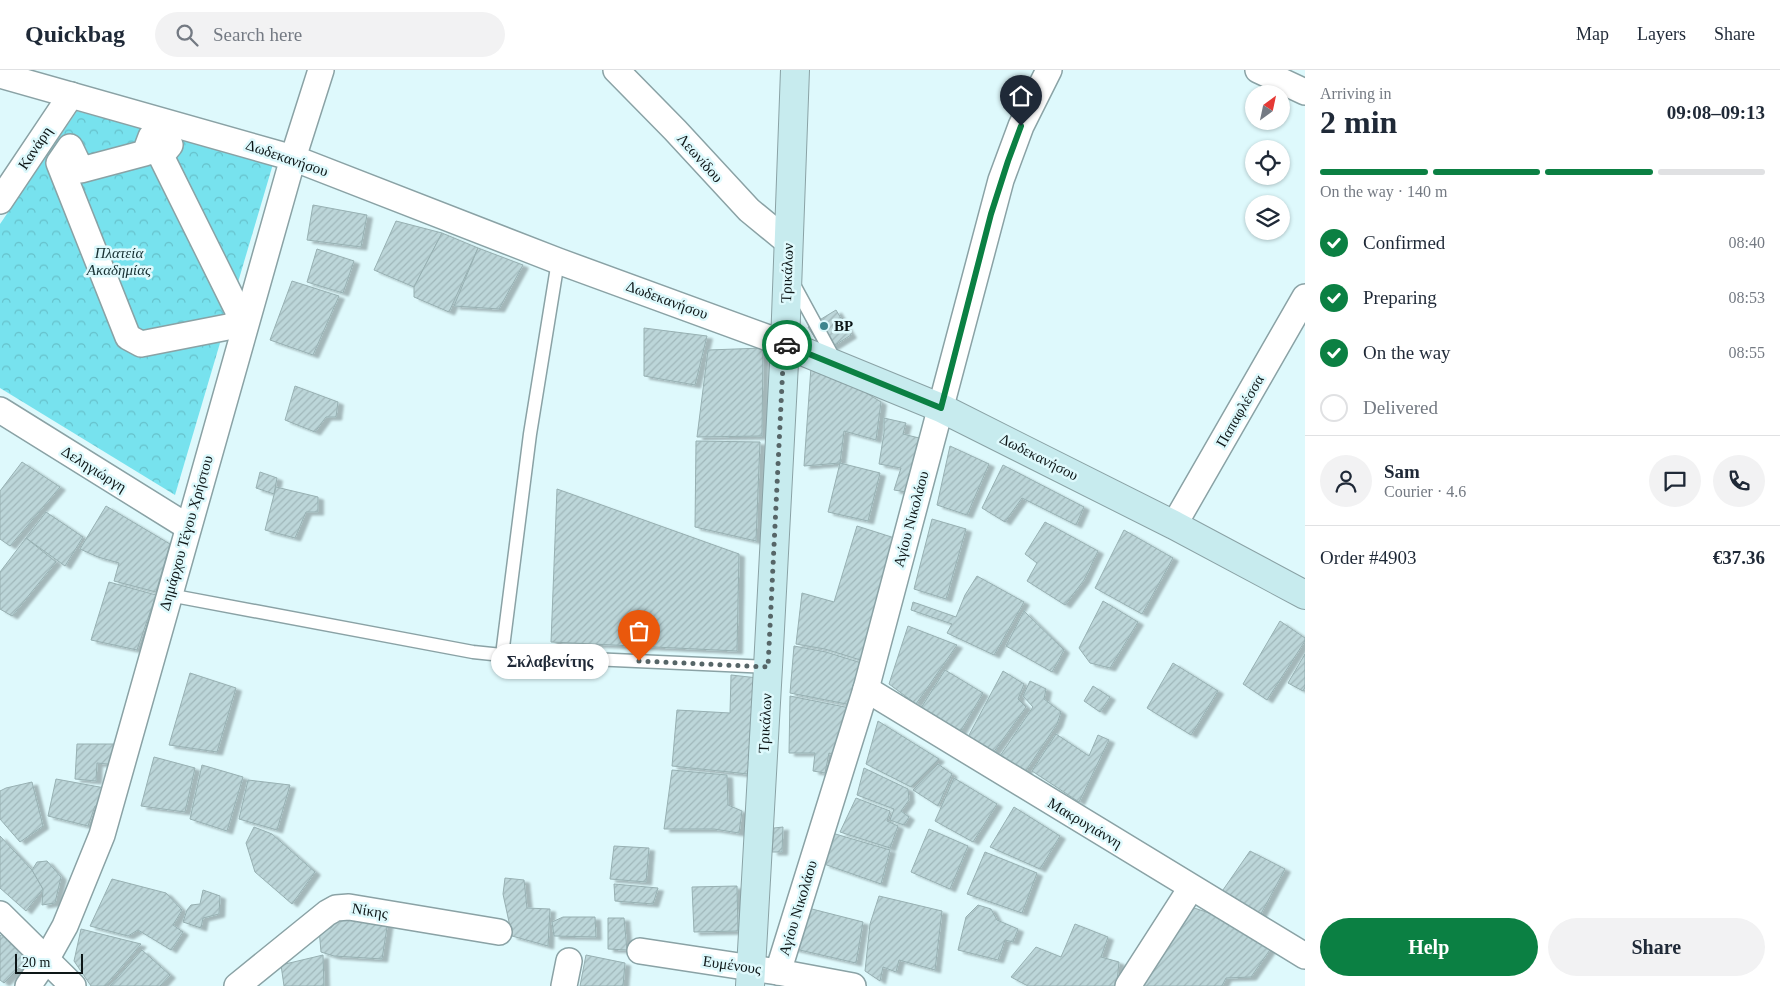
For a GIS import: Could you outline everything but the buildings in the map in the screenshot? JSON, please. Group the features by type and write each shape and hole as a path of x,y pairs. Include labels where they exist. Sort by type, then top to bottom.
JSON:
{"main road":[{"name":"Τρικάλων","path":"760,975 768,667 795,70"},
{"name":"Δωδεκανήσου","path":"784,344 941,408 1174,525 1305,595"}],"street":[{"name":"Δημάρχου Τέγου Χρήστου","path":"28,986 46,960 65,926 102,836 293,158 321,70"},
{"name":"Λεωνίδου","path":"616,70 675,130 737,198 788,242"},
{"name":"Αγίου Νικολάου","path":"760,975 866,689 991,214 1004,171 1021,126 1049,70"},
{"path":"1258,70 1305,92"},
{"name":"Δωδεκανήσου","path":"0,75 293,158 558,262 784,344"},
{"name":"Κανάρη","path":"0,200 70,95"},
{"path":"151,136 170,146 161,156 238,311 238,325 141,344 128,337 59,163 70,147 81,170 145,153 151,136"},
{"name":"Παπαφλέσσα","path":"1174,525 1305,297"},
{"name":"Δεληγιώργη","path":"0,410 188,527"},
{"name":"Μακρυγιάννη","path":"866,689 1305,956"},
{"path":"1128,986 1191,888"},
{"name":"Νίκης","path":"237,986 326,913 336,908 349,907 499,932"},
{"path":"0,914 73,986"},
{"name":"Ευμένους","path":"640,951 760,975 853,986"},
{"path":"564,986 569,961"}],"lane":[{"path":"502,655 530,434 558,262"},
{"path":"786,270 838,365"},
{"path":"169,595 416,642 502,655 768,667"}],"green space":[{"name":"Πλατεία Ακαδημίας","path":"77,111 273,164 175,495 0,388 0,224"}],"way so far":[{"path":"639,661 768,667 784,344 787,345"}],"place":[{"name":"BP","path":"824,326"},
{"name":"Σκλαβενίτης","path":"639,661"}],"route":[{"path":"787,345 941,408 991,214 1021,126"}]}
